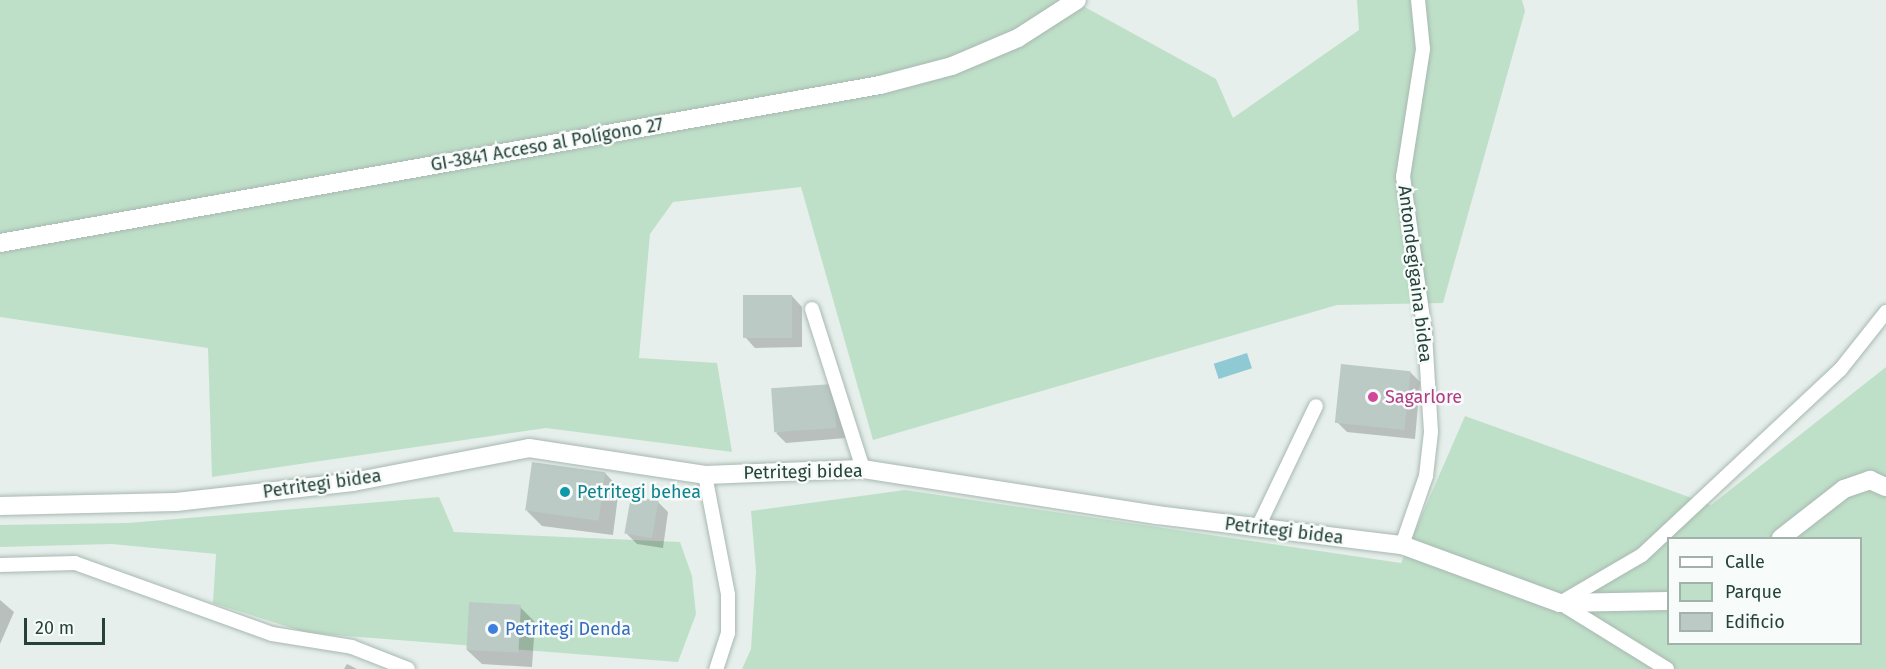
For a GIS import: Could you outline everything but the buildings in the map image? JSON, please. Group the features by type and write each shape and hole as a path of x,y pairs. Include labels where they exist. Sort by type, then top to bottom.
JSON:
{"street":[{"name":"GI-3841 Acceso al Polígono 27","path":"0,243 880,85 951,66 1018,38 1077,0"},
{"name":"Petritegi bidea","path":"0,506 176,502 353,482 529,448 705,475 863,469 1258,527 1402,545 1560,603 1667,601"},
{"path":"1782,537 1845,489 1870,480 1886,487"}],"lane":[{"name":"Antondegigaina bidea","path":"1402,545 1426,476 1431,432 1425,333 1403,177 1423,49 1418,0"},
{"path":"812,309 863,469"},
{"path":"1667,669 1560,603 1642,555 1840,370 1886,312"},
{"path":"1258,527 1316,406"},
{"path":"705,475 728,595 728,633 716,669"},
{"path":"0,565 75,563 272,634 352,647 408,669"}],"green space":[{"path":"0,0 1072,0 1216,79 1233,118 1359,30 1357,0 1522,0 1525,11 1443,303 1337,305 873,440 801,187 673,202 650,234 639,358 717,363 732,452 546,428 212,477 208,348 0,317"},
{"path":"1886,367 1886,669 742,669 751,649 756,571 751,511 905,490 1401,563 1465,416 1711,505"},
{"path":"439,497 454,532 680,542 692,576 696,614 678,662 308,633 213,603 216,554 112,544 0,547 0,525 128,523"}],"water":[{"path":"1247,353 1252,368 1219,379 1214,364"}],"place":[{"name":"Sagarlore","path":"1373,397"},
{"name":"Petritegi behea","path":"565,492"},
{"name":"Petritegi Denda","path":"493,629"}]}
